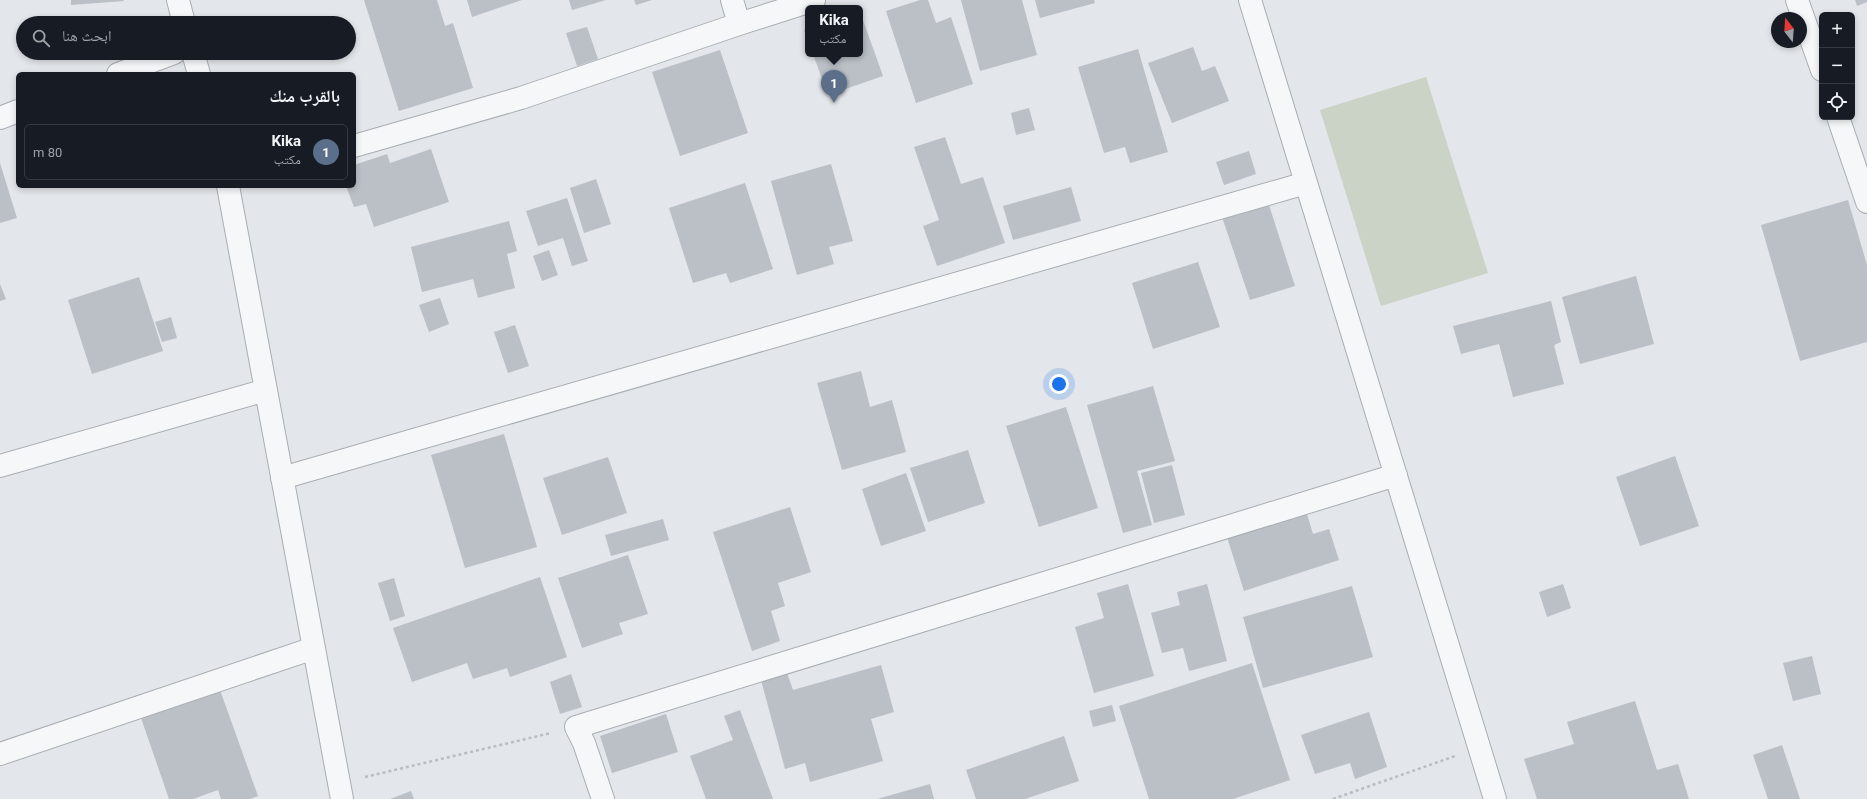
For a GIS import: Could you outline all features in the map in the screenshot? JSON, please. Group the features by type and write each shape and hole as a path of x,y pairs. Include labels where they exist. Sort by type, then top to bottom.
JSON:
{"street":[{"path":"178,0 182,16"},
{"path":"732,0 739,24"},
{"path":"356,145 521,98 814,0"},
{"path":"1250,0 1495,799"},
{"path":"1798,0 1819,61"},
{"path":"123,72 155,60"},
{"path":"195,60 198,72"},
{"path":"0,118 16,112"},
{"path":"1839,120 1866,196"},
{"path":"282,478 1306,183"},
{"path":"228,188 341,791"},
{"path":"0,466 266,390"},
{"path":"603,799 584,743 576,727 1396,475"},
{"path":"0,754 314,648"}],"path":[{"path":"341,791 576,727"},
{"path":"1333,799 1479,747"}],"green space":[{"path":"1426,77 1488,273 1381,306 1320,110"}],"building":[{"path":"71,0 123,0 124,1 71,5"},
{"path":"364,0 437,0 445,26 453,23 473,88 399,111"},
{"path":"467,0 522,0 472,17"},
{"path":"569,0 606,0 572,10"},
{"path":"634,0 652,0 636,5"},
{"path":"920,0 928,0 936,23 951,17 973,84 916,103 886,11"},
{"path":"961,0 1022,0 1037,55 980,71"},
{"path":"1035,0 1094,0 1095,3 1040,18"},
{"path":"1855,0 1867,0 1867,2 1857,6"},
{"path":"863,20 883,76 828,95 814,57 863,57"},
{"path":"587,27 598,59 577,66 566,33"},
{"path":"1193,47 1202,71 1215,66 1229,101 1172,123 1148,63"},
{"path":"1138,49 1168,152 1130,163 1125,147 1104,153 1078,67"},
{"path":"720,50 748,133 680,156 652,72"},
{"path":"1029,108 1035,130 1016,135 1011,113"},
{"path":"945,137 961,184 983,177 1005,243 937,266 923,226 939,220 914,147"},
{"path":"431,149 449,202 374,227 366,204 354,207 347,188 356,188 356,164 387,154 390,163"},
{"path":"1249,151 1256,174 1224,185 1216,162"},
{"path":"0,163 17,218 0,223"},
{"path":"831,164 853,241 829,247 834,264 797,275 771,181"},
{"path":"596,179 611,224 584,233 570,188"},
{"path":"745,183 773,269 730,283 726,273 693,283 669,208"},
{"path":"1071,187 1081,221 1013,240 1003,206"},
{"path":"567,198 588,261 572,266 563,238 538,246 526,211"},
{"path":"1848,200 1867,265 1867,342 1800,361 1761,225"},
{"path":"1268,202 1295,286 1250,300 1222,217"},
{"path":"509,221 517,251 507,254 515,288 478,298 473,279 422,292 411,247"},
{"path":"549,250 558,275 542,281 533,256"},
{"path":"1198,262 1220,327 1153,349 1132,283"},
{"path":"1636,276 1654,344 1580,364 1562,297"},
{"path":"139,277 163,351 92,374 68,300"},
{"path":"0,284 6,299 0,301"},
{"path":"440,298 449,324 429,332 419,305"},
{"path":"1551,301 1561,342 1554,345 1564,384 1513,397 1499,344 1461,354 1453,326"},
{"path":"171,317 177,338 162,342 155,322"},
{"path":"515,325 529,366 508,373 494,332"},
{"path":"861,371 870,407 892,400 906,452 842,470 817,383"},
{"path":"1153,386 1175,461 1137,471 1152,525 1123,533 1087,405"},
{"path":"1066,407 1098,508 1039,527 1006,426"},
{"path":"504,434 537,547 465,568 431,455"},
{"path":"968,450 985,503 928,522 910,468"},
{"path":"1675,456 1699,526 1640,546 1616,477"},
{"path":"608,457 627,513 562,535 543,478"},
{"path":"1172,465 1185,515 1154,523 1141,473"},
{"path":"906,473 926,531 881,546 862,489"},
{"path":"790,507 811,572 778,583 785,606 771,611 780,641 752,651 713,532"},
{"path":"1305,508 1313,534 1329,529 1339,560 1244,591 1226,534"},
{"path":"663,519 669,540 611,556 605,535"},
{"path":"628,555 648,614 619,623 623,634 582,648 558,578"},
{"path":"540,577 567,657 510,677 507,668 473,679 467,663 412,682 393,628"},
{"path":"394,578 405,616 390,621 378,583"},
{"path":"1128,584 1154,676 1094,693 1075,627 1104,618 1097,593"},
{"path":"1207,584 1227,661 1189,671 1183,648 1162,653 1151,613 1180,605 1177,592"},
{"path":"1563,584 1571,608 1547,617 1539,592"},
{"path":"1352,586 1373,657 1263,688 1243,617"},
{"path":"1812,656 1821,694 1793,701 1783,663"},
{"path":"1252,663 1290,780 1233,799 1149,799 1119,706"},
{"path":"881,665 894,712 871,719 883,761 810,782 805,763 785,769 761,680 787,673 793,690"},
{"path":"571,674 582,707 560,714 550,682"},
{"path":"220,690 258,796 250,799 221,799 218,790 193,799 169,799 141,718"},
{"path":"1635,701 1657,770 1678,764 1689,799 1537,799 1524,759 1574,744 1567,722"},
{"path":"1112,705 1116,721 1093,727 1089,711"},
{"path":"740,710 773,799 706,799 690,756 733,740 724,716"},
{"path":"1369,712 1387,767 1355,779 1350,763 1315,774 1301,735"},
{"path":"666,714 678,752 612,773 600,736"},
{"path":"1064,736 1079,781 1025,799 976,799 966,770"},
{"path":"1782,745 1800,799 1768,799 1753,755"},
{"path":"930,784 934,799 877,799"},
{"path":"411,791 414,799 390,799"}],"place":[{"name":"Kika","path":"834,103"}]}
